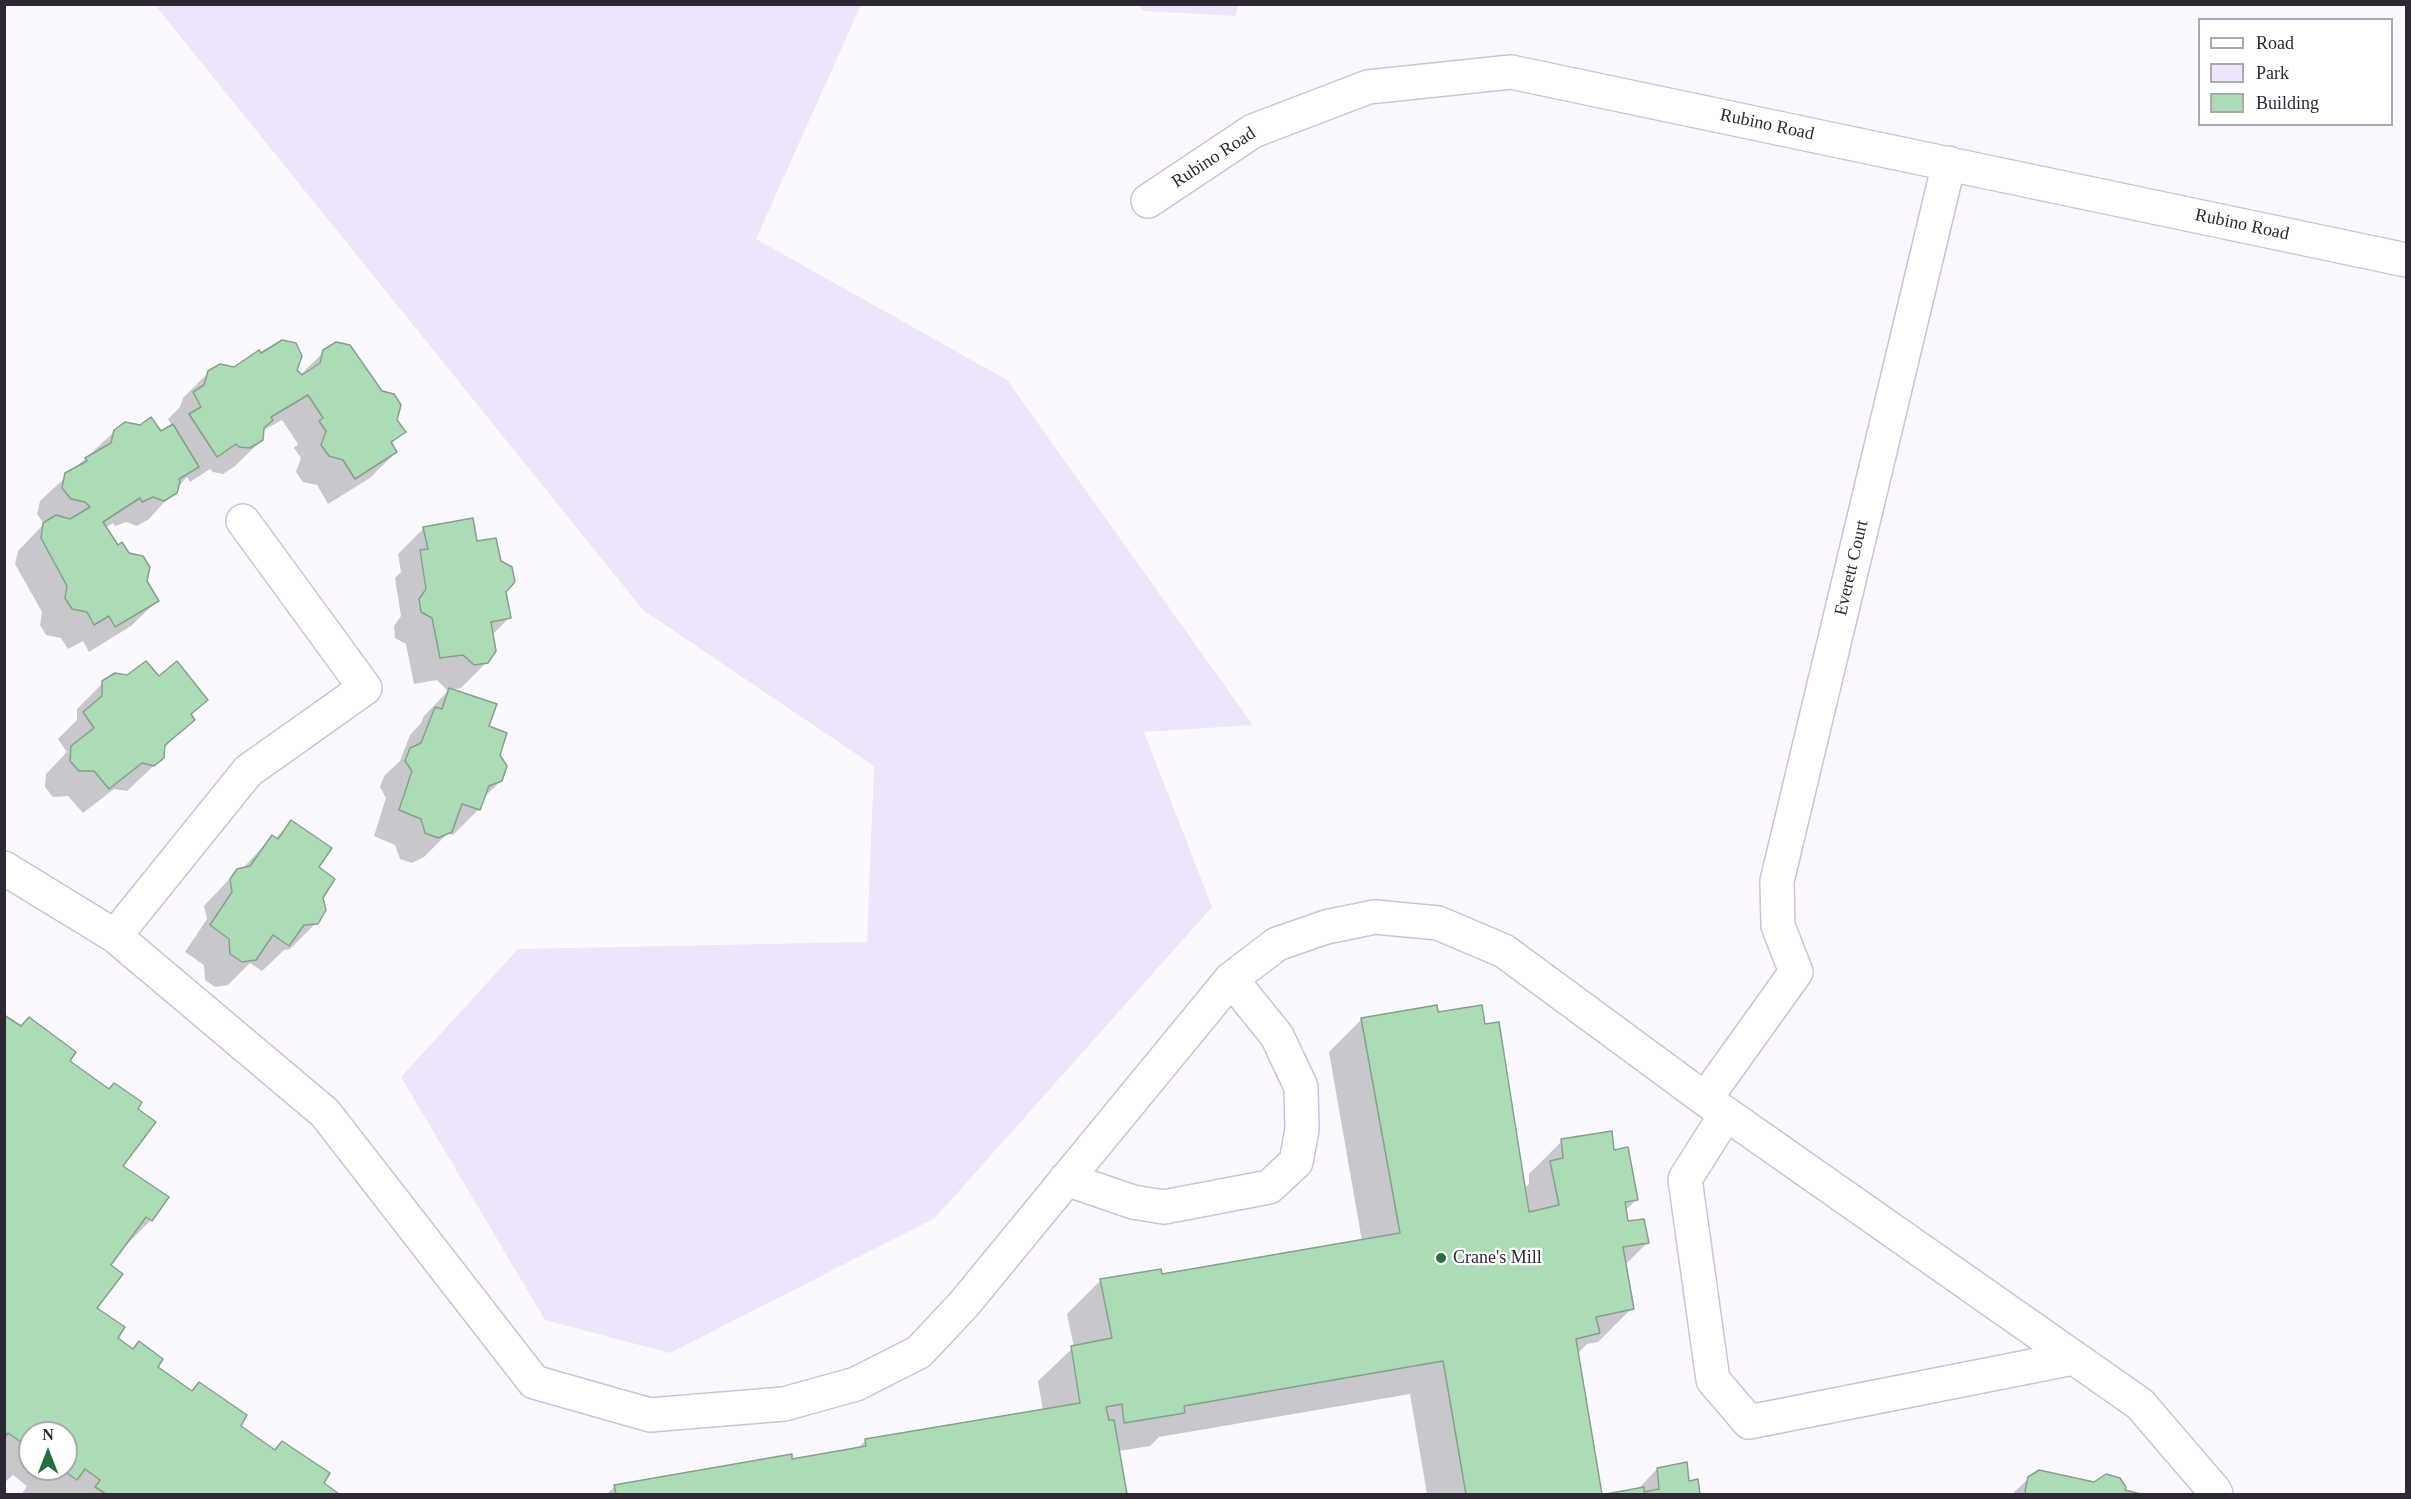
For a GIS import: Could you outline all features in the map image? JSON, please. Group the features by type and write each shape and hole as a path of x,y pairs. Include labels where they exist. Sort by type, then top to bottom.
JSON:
{"street":[{"name":"Rubino Road","path":"1148,201 1253,131 1368,87 1511,72 2406,260"},
{"name":"Everett Court","path":"1716,1106 1796,972 1778,926 1777,881 1949,163"},
{"path":"116,936 248,771 365,688 243,521"},
{"path":"4,868 116,936 325,1113 534,1382 650,1415 784,1404 856,1384 919,1352 964,1304 1231,979 1277,944 1326,927 1375,917 1438,923 1504,951 1716,1106 2140,1404 2216,1494"},
{"path":"1066,1179 1133,1202 1164,1207 1269,1187 1296,1162 1302,1131 1301,1087 1277,1036 1231,979"},
{"path":"1716,1106 1685,1179 1713,1380 1749,1422 2073,1358"}],"green space":[{"path":"155,5 861,5 756,239 1007,380 1253,725 1144,732 1212,907 935,1218 670,1353 545,1320 401,1077 518,949 867,942 874,766 643,610"},
{"path":"1139,5 1238,5 1236,16 1143,11"}],"building":[{"path":"282,340 296,343 302,356 297,370 302,375 320,363 323,350 336,342 350,345 382,391 394,394 401,405 397,420 406,432 391,442 397,452 355,479 343,460 329,456 321,445 326,431 319,421 323,418 308,395 271,417 273,420 264,428 263,440 250,448 239,447 236,444 217,457 189,414 201,407 193,392 204,385 208,371 220,364 234,367 259,350 261,353"},
{"path":"151,417 161,431 173,424 199,467 179,479 177,493 164,501 153,497 142,502 140,498 103,522 118,545 122,542 129,553 143,556 150,567 147,581 159,601 115,627 109,616 94,625 87,612 72,609 65,598 67,586 41,538 43,523 56,515 70,519 90,507 85,502 71,499 62,488 65,473 87,461 85,458 111,443 114,430 125,422 140,425"},
{"path":"473,518 477,541 496,538 501,561 512,567 515,582 506,592 511,618 491,622 496,651 488,663 474,665 463,655 440,658 432,618 421,612 419,599 426,589 420,550 428,549 423,527"},
{"path":"146,661 159,676 177,661 208,700 191,714 195,720 165,745 164,758 154,766 142,763 109,789 94,771 79,771 70,761 71,746 94,728 83,712 102,696 102,681 115,673 127,675"},
{"path":"449,688 497,704 489,726 507,733 500,755 507,766 502,781 489,786 480,810 462,804 452,832 438,838 425,833 421,819 399,810 412,771 405,761 410,748 421,743 435,707 442,709"},
{"path":"291,820 332,848 319,867 335,879 323,898 326,910 318,924 304,925 289,946 273,935 256,960 242,962 230,954 229,939 210,925 232,892 230,879 237,869 250,866 272,835 278,839"},
{"name":"Crane's Mill","path":"1437,1005 1438,1012 1482,1005 1485,1024 1499,1022 1529,1212 1559,1205 1550,1161 1563,1158 1561,1139 1612,1131 1614,1150 1628,1147 1638,1200 1625,1202 1628,1221 1644,1219 1649,1243 1623,1247 1634,1309 1596,1317 1600,1333 1576,1339 1602,1494 1466,1494 1443,1361 1184,1406 1185,1413 1124,1423 1122,1404 1106,1407 1109,1420 1114,1420 1127,1494 616,1494 614,1485 792,1454 792,1459 866,1446 865,1439 1080,1403 1071,1346 1112,1338 1100,1279 1161,1269 1162,1274 1400,1233 1361,1018"},
{"path":"4,1015 21,1026 29,1017 76,1052 70,1061 109,1089 114,1083 142,1102 138,1109 156,1122 123,1166 169,1197 152,1221 146,1217 111,1265 123,1274 97,1308 125,1327 118,1338 133,1349 139,1341 163,1359 158,1367 192,1391 199,1382 247,1415 241,1426 275,1450 282,1441 330,1473 324,1483 339,1494 106,1494 95,1487 100,1480 85,1469 78,1479 78,1421 18,1421 18,1440 8,1433 4,1438"},
{"path":"1687,1462 1689,1481 1698,1479 1700,1494 1606,1494 1644,1487 1644,1492 1659,1489 1657,1468"},
{"path":"2039,1470 2094,1482 2106,1474 2120,1478 2126,1487 2125,1490 2141,1494 2026,1494 2028,1477"}],"place":[{"name":"Crane's Mill","path":"1441,1258"}]}
